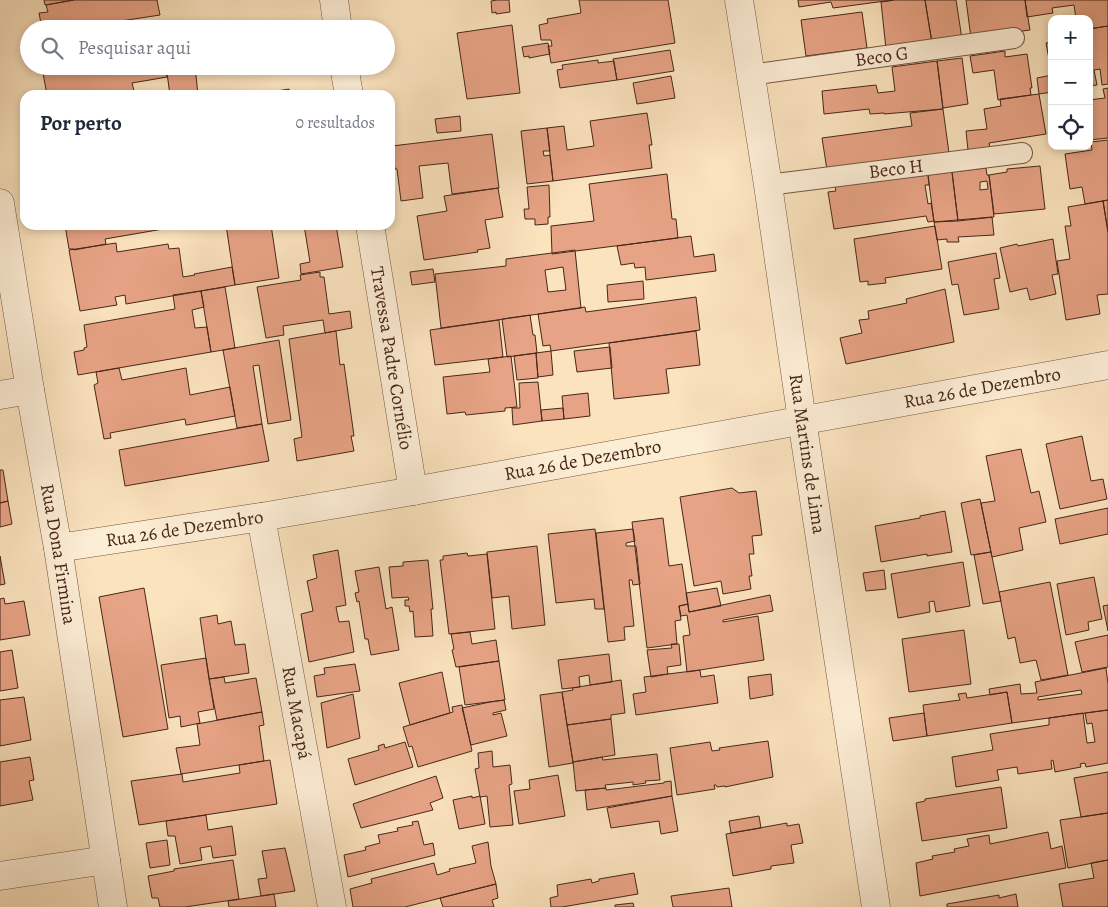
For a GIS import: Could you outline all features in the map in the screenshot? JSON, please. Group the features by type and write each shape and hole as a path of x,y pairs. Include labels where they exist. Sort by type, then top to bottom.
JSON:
{"street":[{"path":"334,0 337,20"},
{"name":"Rua Martins de Lima","path":"740,0 876,907"},
{"path":"346,75 348,90"},
{"name":"Rua Dona Firmina","path":"0,203 58,548 113,907"},
{"name":"Travessa Padre Cornélio","path":"371,230 413,491"},
{"name":"Rua 26 de Dezembro","path":"58,548 261,517 413,491 1108,365"},
{"path":"0,395 30,390"},
{"name":"Rua Macapá","path":"261,517 332,907"},
{"path":"0,876 106,860"}],"lane":[{"name":"Beco G","path":"751,75 1014,38"},
{"name":"Beco H","path":"768,185 1022,152"}],"building":[{"path":"44,0 74,0 45,5"},
{"path":"74,0 157,0 160,15 128,20 40,20 39,13 48,12 46,5"},
{"path":"509,0 510,12 492,13 491,1"},
{"path":"579,0 668,0 675,43 551,63 548,46 552,46 551,40 541,40 539,25 548,23 547,19 581,13"},
{"path":"798,0 893,0 833,8 831,2 799,7"},
{"path":"925,0 932,43 886,49 881,2"},
{"path":"925,0 956,0 962,39 932,43"},
{"path":"966,0 1025,0 1030,30 971,38"},
{"path":"1025,0 1108,0 1108,26 1093,28 1093,15 1075,15 1074,5 1052,8 1053,13 1027,17"},
{"path":"862,12 867,48 806,56 801,20"},
{"path":"512,25 520,93 467,99 457,33"},
{"path":"1108,26 1108,84 1102,85 1100,69 1094,70 1097,85 1093,86 1093,28"},
{"path":"548,43 550,54 529,58 529,56 524,57 522,47"},
{"path":"670,50 674,71 617,80 613,59"},
{"path":"1005,51 1005,57 1027,54 1032,88 1030,88 1031,95 998,100 994,70 973,73 970,56"},
{"path":"962,58 968,104 943,108 937,61"},
{"path":"598,60 598,63 614,61 617,80 560,88 557,70 563,69 562,65"},
{"path":"937,61 943,109 870,114 869,109 824,114 822,91 876,85 878,93 895,91 892,67"},
{"path":"43,75 167,75 167,77 132,83 134,90 46,90"},
{"path":"167,75 196,75 197,90 169,90"},
{"path":"671,76 675,98 637,104 633,83"},
{"path":"1048,76 1048,93 1039,94 1037,78"},
{"path":"1108,88 1108,138 1093,140 1093,100 1105,98 1103,89"},
{"path":"1039,94 1046,134 989,143 990,148 968,150 966,131 987,129 984,109 1001,106 1000,99"},
{"path":"943,109 949,153 827,170 822,138 912,126 910,113"},
{"path":"647,113 652,145 649,145 652,168 553,181 547,128 564,126 567,150 594,146 590,121"},
{"path":"460,116 461,131 437,133 435,119"},
{"path":"547,128 550,151 543,151 544,156 550,155 553,181 527,184 521,131"},
{"path":"492,134 499,188 452,194 448,163 419,166 423,198 401,201 397,169 395,169 395,146"},
{"path":"1108,140 1108,200 1085,204 1082,187 1070,189 1065,154 1093,150 1093,142"},
{"path":"1040,166 1045,209 994,214 989,175 1007,172 1007,169"},
{"path":"986,168 987,175 989,175 994,217 958,221 952,172","holes":["987,181 988,189 980,190 980,182"]},
{"path":"952,172 958,221 934,222 928,175"},
{"path":"667,174 672,219 676,219 678,238 552,254 551,226 594,221 589,184"},
{"path":"928,175 929,185 925,185 928,204 931,203 934,221 928,222 926,216 834,229 828,192 836,191 835,186"},
{"path":"549,185 550,217 548,217 548,224 535,225 535,219 525,219 524,209 529,209 527,187"},
{"path":"498,188 503,217 485,220 490,248 477,250 478,252 424,260 417,216 447,211 444,196"},
{"path":"1108,200 1108,232 1103,201"},
{"path":"1103,201 1108,232 1108,294 1097,295 1100,314 1066,320 1057,261 1070,259 1065,226 1071,226 1068,207"},
{"path":"992,217 994,235 958,237 959,242 947,242 947,239 937,240 934,222"},
{"path":"935,226 942,269 885,278 886,283 868,285 868,281 860,282 854,239"},
{"path":"66,230 157,230 105,239 106,244 74,250 69,249"},
{"path":"227,230 272,230 279,278 235,285"},
{"path":"305,230 337,230 343,267 301,274 300,264 310,262"},
{"path":"691,236 694,257 714,254 716,271 646,280 645,267 635,268 634,263 621,265 617,246"},
{"path":"1053,239 1058,274 1052,275 1056,294 1030,300 1027,288 1010,292 1000,248"},
{"path":"116,243 117,252 168,244 169,249 179,248 183,277 232,267 235,285 126,304 125,295 115,297 117,305 80,311 69,250"},
{"path":"575,250 581,308 441,328 435,274 506,266 506,259","holes":["563,267 566,290 548,292 545,270"]},
{"path":"996,253 1000,278 994,279 999,309 964,315 958,284 952,285 948,262"},
{"path":"433,269 435,282 412,285 410,272"},
{"path":"320,272 320,277 324,277 329,314 350,311 352,328 325,333 323,320 283,326 284,335 266,338 257,287 301,280 300,275"},
{"path":"643,281 644,299 608,302 607,285"},
{"path":"225,287 235,348 211,352 201,291"},
{"path":"945,289 954,342 846,364 840,338 862,333 859,320 869,319 868,311 907,303 906,299"},
{"path":"201,291 204,307 192,310 195,328 207,327 211,352 78,375 74,352 84,350 87,347 84,325 175,309 173,295"},
{"path":"696,297 700,330 551,351 550,345 543,346 538,314 585,307 586,312"},
{"path":"530,315 537,353 507,357 502,319"},
{"path":"499,320 503,357 435,365 430,330"},
{"path":"336,331 340,365 344,364 354,436 351,436 354,451 297,461 294,439 302,437 289,339"},
{"path":"696,331 700,365 666,369 669,393 614,399 609,343"},
{"path":"279,340 291,420 268,424 259,365 253,366 262,424 237,428 223,350"},
{"path":"610,347 612,368 577,372 574,351"},
{"path":"551,351 553,375 538,377 536,353"},
{"path":"536,353 538,378 517,380 514,356"},
{"path":"511,356 517,407 505,408 505,411 466,415 465,412 447,414 443,377 490,372 488,359"},
{"path":"119,368 122,380 186,368 190,395 230,387 235,416 187,425 185,419 110,433 111,438 104,439 94,385 98,383 96,372"},
{"path":"538,382 542,421 513,425 512,408 520,408 519,383"},
{"path":"588,393 590,416 564,419 562,396"},
{"path":"563,408 564,419 542,421 541,410"},
{"path":"262,424 269,461 125,486 119,450"},
{"path":"1082,436 1091,481 1103,479 1107,499 1060,509 1046,444"},
{"path":"1021,449 1031,493 1039,491 1046,522 1019,528 1023,550 992,557 981,503 995,501 986,456"},
{"path":"0,470 3,470 8,501 0,503"},
{"path":"732,488 739,493 756,491 762,535 752,536 754,554 749,554 752,576 749,576 751,589 723,594 721,581 694,586 680,497"},
{"path":"980,499 991,552 971,555 961,503"},
{"path":"8,501 12,524 0,527 0,503"},
{"path":"1108,508 1108,534 1060,544 1055,519"},
{"path":"945,511 952,552 927,556 927,554 881,562 875,526 920,518 920,516"},
{"path":"663,518 669,566 682,564 688,604 679,606 681,620 675,621 677,644 647,648 632,522"},
{"path":"595,529 604,609 595,609 594,599 556,603 548,534"},
{"path":"633,529 635,541 626,543 626,546 636,546 640,584 633,585 632,580 629,580 634,626 624,627 625,640 608,642 596,533"},
{"path":"537,546 545,625 512,629 509,596 492,598 487,552"},
{"path":"338,550 346,605 336,607 339,622 349,621 354,652 309,662 301,614 313,611 307,581 317,578 313,555"},
{"path":"991,552 1001,601 983,604 974,555"},
{"path":"467,553 468,556 487,554 495,629 449,634 440,560 443,560 443,556"},
{"path":"0,556 5,584 0,585"},
{"path":"428,560 433,609 431,609 433,636 415,637 413,611 410,612 409,606 405,606 405,600 409,600 408,597 392,598 389,567 403,566 403,562"},
{"path":"963,562 970,606 936,612 934,601 929,602 930,612 898,618 891,574"},
{"path":"379,567 386,609 392,607 399,650 371,655 368,639 365,639 359,601 357,602 355,593 359,592 355,571"},
{"path":"884,570 886,589 866,591 863,573"},
{"path":"1094,577 1102,619 1088,622 1089,630 1066,635 1057,584"},
{"path":"1050,582 1068,675 1041,680 1036,660 1020,663 1015,637 1008,639 999,592"},
{"path":"144,588 168,729 123,737 99,597"},
{"path":"717,588 721,606 689,612 686,593"},
{"path":"770,595 773,611 723,620 723,622 758,616 764,660 687,672 683,636 690,635 687,615 681,616 679,606 688,604 689,612"},
{"path":"4,598 5,604 24,601 30,635 0,640 0,599"},
{"path":"1108,605 1108,631 1103,606"},
{"path":"217,615 218,624 231,621 235,645 245,644 249,673 209,679 200,618"},
{"path":"964,630 971,684 909,692 902,639"},
{"path":"470,632 472,644 496,640 499,661 456,667 451,634"},
{"path":"1108,635 1108,667 1082,672 1075,642"},
{"path":"671,644 679,644 681,665 667,667 668,674 651,677 647,650 672,648"},
{"path":"12,650 18,688 0,691 0,652"},
{"path":"609,654 612,682 590,685 589,675 579,677 580,687 562,689 558,660"},
{"path":"206,658 214,709 198,712 200,723 181,727 180,716 169,718 161,665"},
{"path":"499,661 505,700 465,705 459,667"},
{"path":"355,664 360,691 317,697 314,676 325,674 324,668"},
{"path":"1106,668 1108,710 1012,723 1007,692 990,695 989,689 1020,684 1021,694 1037,693 1035,682","holes":["1081,690 1082,694 1038,700 1038,697"]},
{"path":"700,670 701,677 714,675 718,703 636,715 633,694 646,692 644,677"},
{"path":"442,672 450,713 410,725 399,683"},
{"path":"771,674 773,695 750,699 748,677"},
{"path":"224,677 225,683 256,678 262,712 217,720 209,679"},
{"path":"621,680 625,713 611,715 611,719 567,725 562,692 573,690 572,688"},
{"path":"562,692 573,763 549,767 540,695"},
{"path":"1007,692 1012,723 927,736 923,705 960,700 958,694 966,693 967,698"},
{"path":"353,694 360,738 327,748 321,703"},
{"path":"24,697 31,740 0,746 0,700"},
{"path":"504,700 506,710 493,713 493,715 501,713 507,736 471,745 462,708"},
{"path":"462,705 472,751 418,767 412,746 409,747 403,727 453,712 452,707"},
{"path":"1108,710 1108,763 1086,767 1085,763 1080,764 1081,767 1055,772 1053,760 1051,761 1052,769 1018,774 1017,767 997,770 999,780 956,787 952,757 993,750 990,734 1049,725 1049,718 1083,713 1087,743 1095,742 1092,723 1087,724 1085,713"},
{"path":"262,712 264,725 259,726 264,761 181,774 176,748 200,745 197,724"},
{"path":"924,713 927,736 893,741 889,718"},
{"path":"611,719 615,755 573,762 567,725"},
{"path":"768,741 773,777 725,787 714,785 715,789 677,795 670,748 710,742 712,751 720,750 719,748"},
{"path":"405,742 413,767 355,785 348,759 379,750 378,746 384,744 385,748"},
{"path":"492,751 493,767 510,765 512,784 509,785 513,825 490,827 487,796 480,797 475,769 479,768 478,753"},
{"path":"657,754 660,780 645,781 646,783 633,785 633,782 605,785 606,788 576,791 573,762 602,757 603,760"},
{"path":"30,757 34,780 29,781 33,800 0,806 0,762"},
{"path":"270,760 277,804 139,825 131,781 182,774 183,782 240,773 239,765"},
{"path":"1108,772 1108,813 1081,817 1074,778"},
{"path":"558,775 565,816 519,824 514,791 530,789 529,780"},
{"path":"436,776 443,798 430,803 433,810 361,828 353,804"},
{"path":"671,781 672,796 587,810 585,790 606,788 606,790"},
{"path":"1001,787 1007,828 922,841 916,803 925,801 925,799"},
{"path":"472,796 472,798 480,796 485,824 459,829 453,800"},
{"path":"672,796 678,831 661,834 659,821 611,828 607,808"},
{"path":"1108,813 1108,860 1068,868 1060,820"},
{"path":"206,815 208,830 232,826 236,855 213,858 211,846 200,848 202,860 180,864 175,836 168,836 166,821"},
{"path":"759,816 761,828 731,833 729,821"},
{"path":"418,821 424,845 433,843 435,855 348,877 344,855 366,850 365,847 380,843 378,835 398,831 397,828 413,825 412,822"},
{"path":"787,823 787,826 799,824 803,843 791,845 794,863 771,866 771,869 733,876 726,834"},
{"path":"1048,832 1051,849 1062,846 1066,868 920,896 916,863 933,859 932,856 955,852 954,849 969,846 967,839 989,835 990,844"},
{"path":"167,840 170,865 150,868 146,843"},
{"path":"488,842 491,866 496,884 405,907 353,907 350,889 372,883 371,879 434,863 437,875 450,871 449,869 476,863 472,846"},
{"path":"285,848 295,891 261,896 258,879 267,878 262,851"},
{"path":"233,860 239,899 185,907 160,907 158,898 152,898 148,876 174,871 174,869"},
{"path":"1108,860 1108,907 1063,907 1059,884 1094,878 1091,863"},
{"path":"634,873 638,894 562,907 551,907 550,898 558,896 557,885 591,879 592,883 599,881 599,879"},
{"path":"496,884 498,898 492,900 494,907 443,907 440,898"},
{"path":"729,888 732,907 673,907 671,896"},
{"path":"274,894 276,907 229,907 228,901"},
{"path":"1016,894 1018,907 947,907 947,904 999,895 999,898"},
{"path":"633,903 634,907 615,907 615,905"}]}
